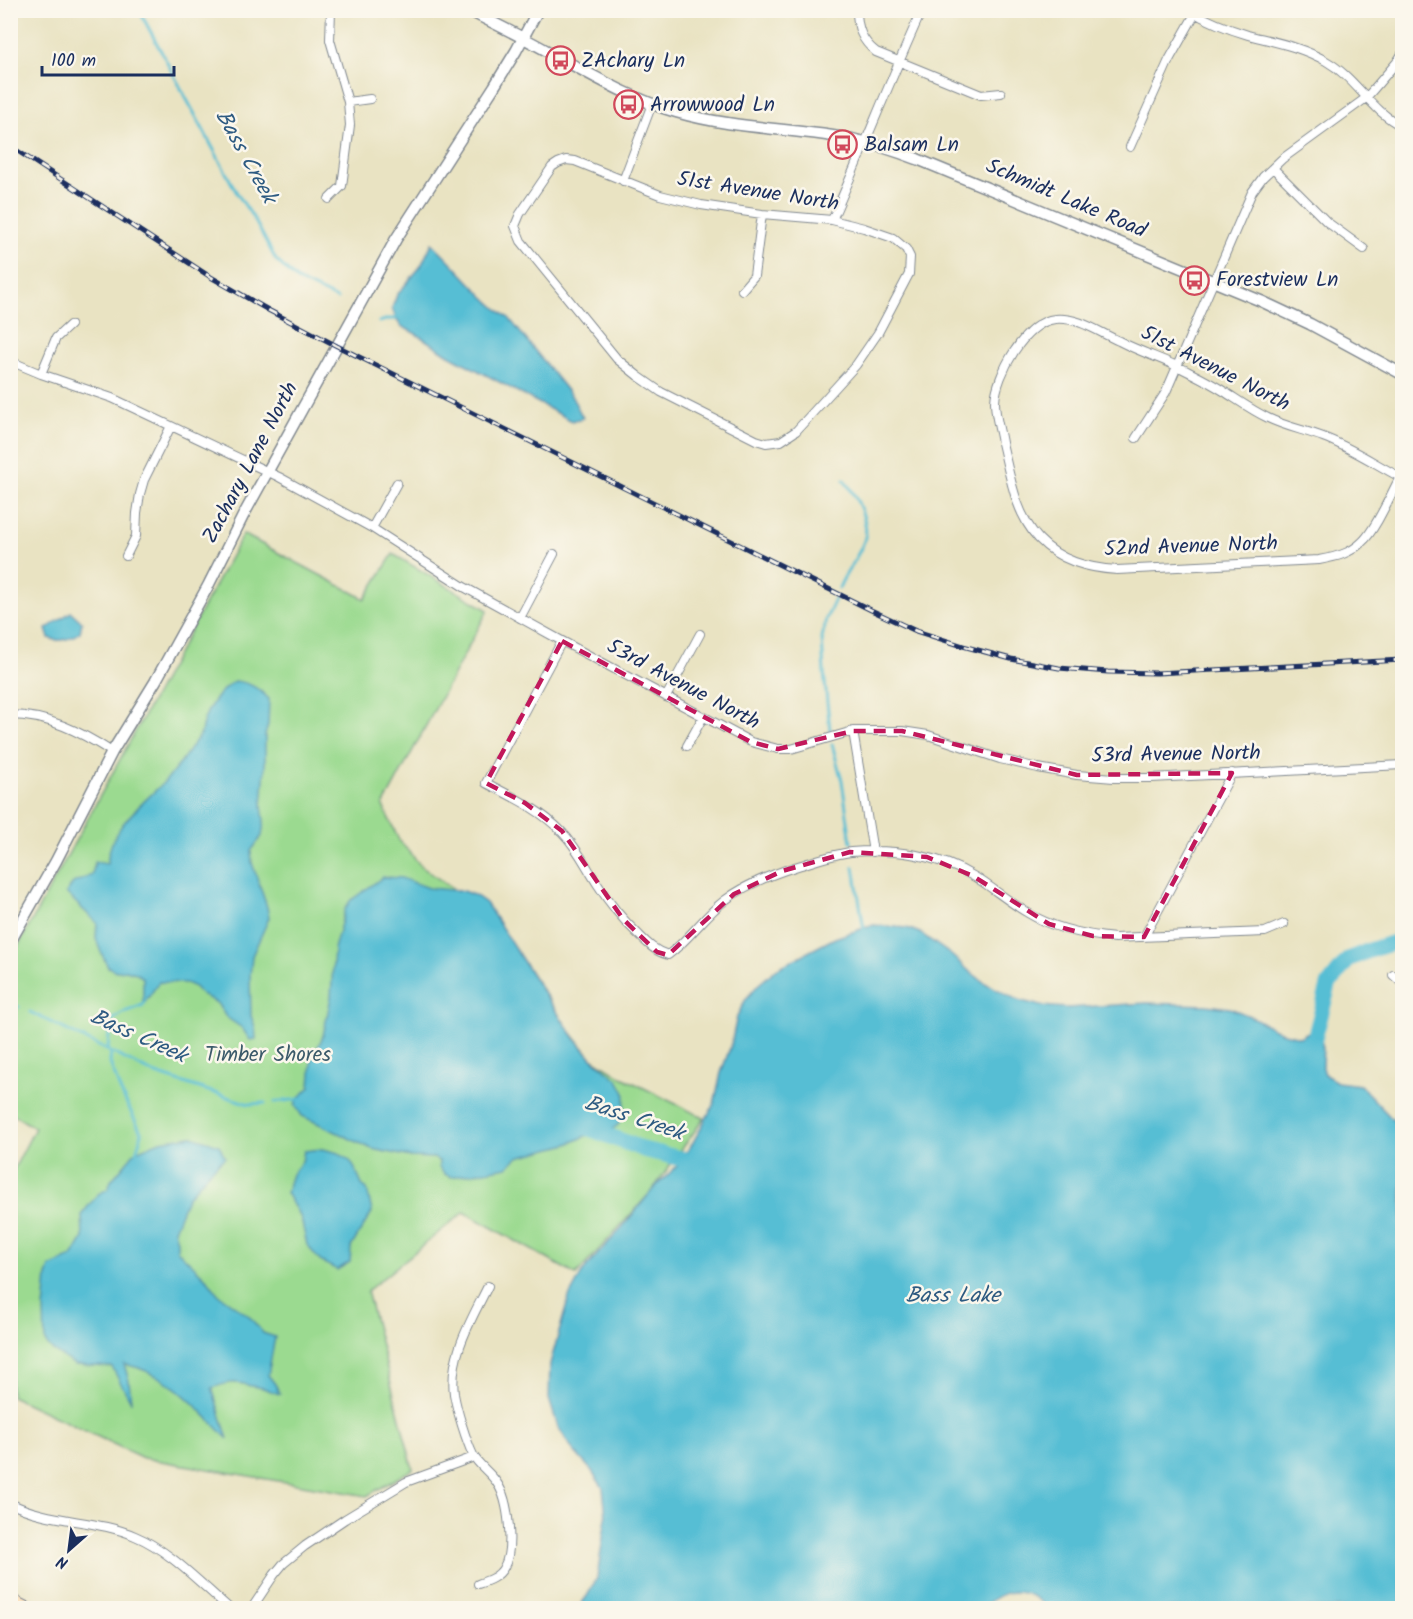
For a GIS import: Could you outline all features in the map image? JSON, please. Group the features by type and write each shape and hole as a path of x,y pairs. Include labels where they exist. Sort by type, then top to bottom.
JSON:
{"main road":[{"path":"10,1600 26,1608"}],"street":[{"path":"329,199 342,186 350,125 348,102 330,40 331,10"},
{"name":"Schmidt Lake Road","path":"468,10 601,80 652,104 676,112 710,121 865,142 917,159 1261,301 1310,324 1402,374"},
{"name":"Zachary Lane North","path":"10,942 56,861 112,752 155,682 208,586 234,532 396,239 494,87 538,10"},
{"path":"857,10 859,31 876,52 981,95 1001,93"},
{"path":"832,220 922,10"},
{"path":"1130,147 1192,12 1219,25 1308,52 1327,62 1356,84 1366,98 1384,115 1402,126"},
{"path":"1136,438 1166,392 1252,192 1263,177 1282,159 1366,98 1402,54"},
{"path":"348,102 370,99"},
{"path":"623,181 652,104"},
{"name":"51st Avenue North","path":"567,160 660,195 701,205 762,214 832,220 892,238 906,249 910,257 909,274 878,333 856,364 796,431 781,441 766,443 661,392 617,359 521,241 515,226 520,214 552,167 567,160"},
{"path":"1273,168 1327,222 1364,249"},
{"path":"742,290 754,276 762,214"},
{"name":"51st Avenue North","path":"1044,322 1054,319 1076,321 1141,352 1178,366 1268,418 1336,442 1401,475"},
{"name":"52nd Avenue North","path":"1044,322 1026,335 1019,345 998,385 995,403 1012,487 1027,523 1039,539 1057,554 1075,563 1117,570 1331,558 1363,542 1401,475"},
{"path":"41,374 56,338 70,325"},
{"name":"53rd Avenue North","path":"10,361 102,394 267,472 372,528 455,582 751,742 778,749 790,749 853,731 902,731 928,735 1000,759 1038,768 1077,775 1114,778 1402,765"},
{"path":"126,556 136,537 137,513 144,480 171,426"},
{"path":"372,528 397,483"},
{"path":"520,618 554,554"},
{"path":"666,697 700,634"},
{"path":"562,641 486,783 525,803 562,831 575,846 598,886 623,919 657,952 668,955 681,945 693,930 725,900 758,881 782,871 850,852 898,853 927,857 952,865 973,876 1029,914 1070,931 1115,938 1265,932 1284,924"},
{"path":"10,715 40,717 57,723 112,752"},
{"path":"687,746 703,717"},
{"path":"853,731 873,852"},
{"path":"1144,937 1232,773"},
{"path":"1393,975 1402,983"},
{"path":"478,1584 493,1578 504,1569 509,1555 508,1513 497,1482 474,1457 454,1393 454,1373 464,1334 488,1286"},
{"path":"252,1608 274,1575 305,1546 406,1482 474,1457"},
{"path":"10,1503 43,1514 134,1535 166,1554 229,1608"}],"highlighted area":[{"path":"562,641 751,742 778,749 853,731 902,731 1077,775 1232,773 1144,937 1093,936 1049,924 973,876 927,857 850,852 782,871 734,894 668,955 657,952 623,919 562,831 525,803 486,783"}],"green space":[{"name":"Timber Shores","path":"243,534 365,599 393,554 488,610 383,806 399,840 422,867 456,891 483,901 569,1030 592,1058 622,1077 704,1118 651,1192 576,1275 464,1212 367,1291 413,1469 367,1496 143,1458 11,1396 11,1175 35,1128 11,1113 11,959"}],"water":[{"path":"432,243 509,318 572,397 583,418 572,421 449,355 401,326 392,308 397,295 421,266"},
{"path":"71,612 82,622 80,632 65,640 49,638 46,629"},
{"path":"235,681 254,687 269,699 262,806 264,821 262,836 251,851 252,863 269,918 252,956 251,1016 256,1039 250,1040 242,1028 226,1017 217,1003 186,983 159,982 143,1005 143,978 136,973 126,970 116,971 108,967 96,938 97,923 66,893 73,883 92,875 95,862 107,864 109,850 121,827 176,768 201,734 204,719 212,704 223,690"},
{"path":"383,877 401,878 429,888 463,891 486,903 576,1040 592,1058 618,1080 625,1093 624,1111 618,1125 600,1138 588,1135 568,1144 518,1157 507,1167 452,1177 444,1174 439,1167 439,1161 434,1158 411,1157 372,1149 302,1116 295,1105 310,1087 312,1060 323,1036 331,997 334,949 345,909 350,901"},
{"name":"Bass Lake","path":"873,925 907,928 920,933 985,983 1018,1000 1041,1006 1067,1008 1147,1003 1206,1005 1230,1008 1280,1032 1300,1037 1317,1027 1323,1047 1322,1064 1325,1075 1337,1082 1360,1085 1396,1123 1402,1134 1402,1608 1047,1608 1037,1599 1025,1593 1012,1592 1005,1593 979,1608 578,1608 597,1578 606,1517 603,1488 558,1427 549,1399 550,1364 569,1297 582,1273 654,1188 678,1165 692,1144 714,1104 737,1016 746,999 776,969 835,938"},
{"path":"192,1136 219,1145 225,1157 187,1198 174,1230 177,1250 207,1279 218,1294 249,1316 263,1333 275,1337 268,1375 280,1394 236,1383 227,1383 212,1388 228,1439 182,1393 155,1375 124,1364 129,1381 131,1402 112,1367 75,1365 53,1351 45,1342 44,1309 47,1276 50,1267 72,1257 83,1238 82,1214 98,1194 108,1189 111,1181 136,1151 160,1141"},
{"path":"322,1149 339,1153 351,1162 362,1185 367,1189 372,1212 351,1247 350,1262 337,1270 320,1261 307,1245 301,1218 286,1193 292,1174 302,1162 304,1151"}],"waterway":[{"name":"Bass Creek","path":"139,10 238,195 276,260 297,280 337,299"},
{"name":"Bass Creek","path":"379,322 396,319"},
{"name":"Bass Creek","path":"839,588 866,534 861,509 844,480"},
{"name":"Bass Creek","path":"830,730 822,638 826,619 835,599"},
{"name":"Bass Creek","path":"832,744 842,781 851,842"},
{"name":"Bass Creek","path":"854,867 864,930"},
{"path":"1312,1048 1329,984 1349,959 1392,943 1402,945"},
{"path":"108,1050 112,1020 143,1005 144,1002"},
{"name":"Bass Creek","path":"10,1003 19,1007"},
{"name":"Bass Creek","path":"30,1012 153,1073 249,1104 265,1103"},
{"path":"111,1052 110,1063 121,1092 142,1134 136,1152"},
{"name":"Bass Creek","path":"275,1102 300,1099"},
{"name":"Bass Creek","path":"586,1127 645,1150 700,1163 704,1161"}],"railway":[{"path":"10,146 209,276 270,311 916,631 1011,659 1059,668 1108,672 1157,673 1402,660"}],"place":[{"name":"ZAchary Ln","path":"560,61"},
{"name":"Arrowwood Ln","path":"629,105"},
{"name":"Balsam Ln","path":"843,145"},
{"name":"Forestview Ln","path":"1195,280"}]}
